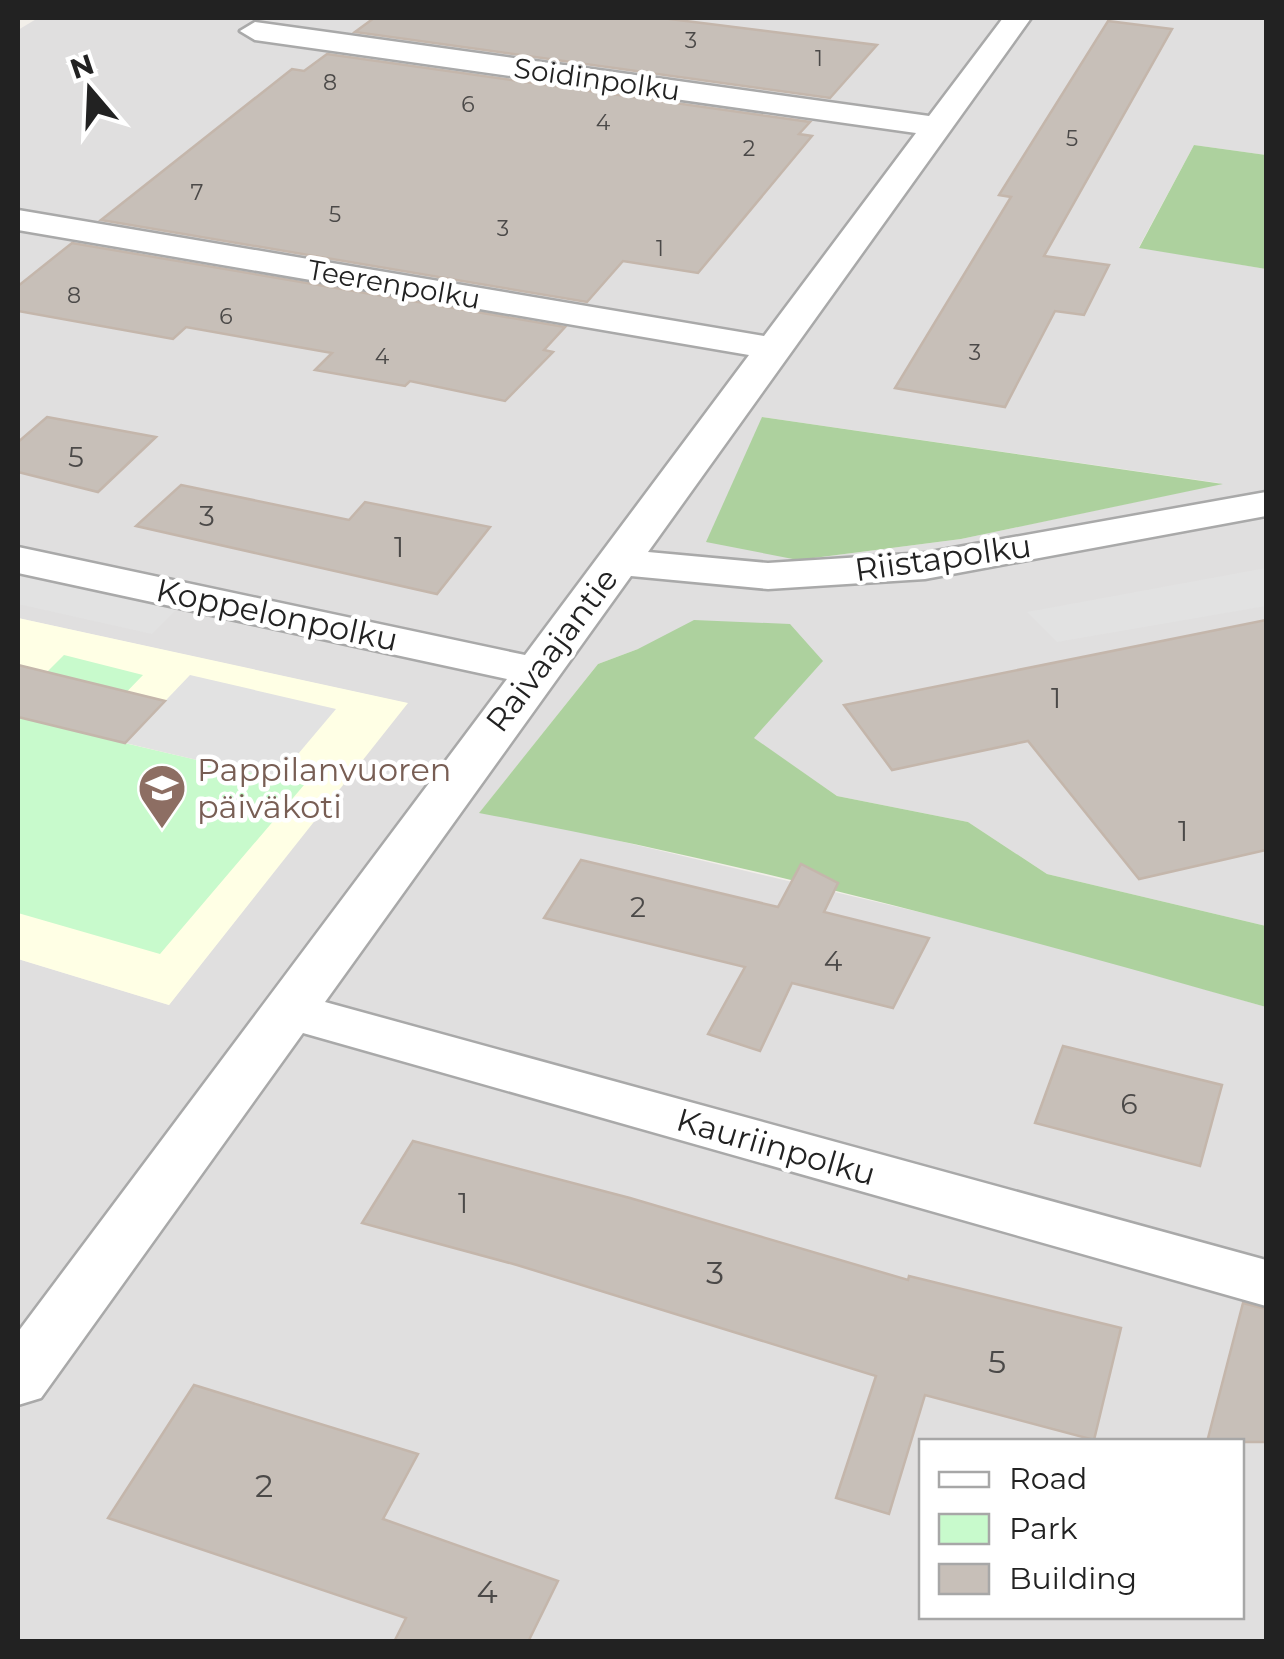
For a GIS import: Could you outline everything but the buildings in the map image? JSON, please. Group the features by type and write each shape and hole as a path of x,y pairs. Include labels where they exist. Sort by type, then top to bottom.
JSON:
{"street":[{"name":"Raivaajantie","path":"18,1380 771,348 1017,18"},
{"name":"Soidinpolku","path":"255,31 938,127"},
{"name":"Teerenpolku","path":"18,220 771,348"},
{"name":"Riistapolku","path":"618,562 768,576 925,566 1266,504"},
{"name":"Koppelonpolku","path":"18,560 536,671"},
{"name":"Kauriinpolku","path":"286,1010 1266,1284"}],"shaded area":[{"path":"38,18 1266,18 1266,155 1194,145 1139,247 1266,269 1266,926 1047,874 968,822 837,796 753,738 822,662 638,649 598,664 480,812 586,833 1020,936 1266,1007 1266,1641 18,1641 18,959 169,1005 406,703 18,618 18,30","holes":["762,417 1219,483 961,539 798,560"]},
{"path":"1266,568 1266,606 1057,642 1027,612"},
{"path":"18,575 177,609 152,634 18,604"},
{"name":"Pappilanvuoren päiväkoti","path":"18,618 408,703 169,1005 18,959"},
{"path":"190,675 336,709 277,779 125,743"}],"green space":[{"path":"1194,145 1266,155 1266,269 1139,248"},
{"path":"762,417 1223,484 961,539 798,560 706,542"},
{"path":"694,620 790,624 823,661 754,738 837,796 968,822 1047,874 1266,926 1266,1007 875,901 579,832 479,813 598,664 638,649"},
{"path":"64,655 143,675 86,734 304,785 160,954 18,913 18,701"}],"place":[{"name":"Pappilanvuoren päiväkoti","path":"162,830"}]}
